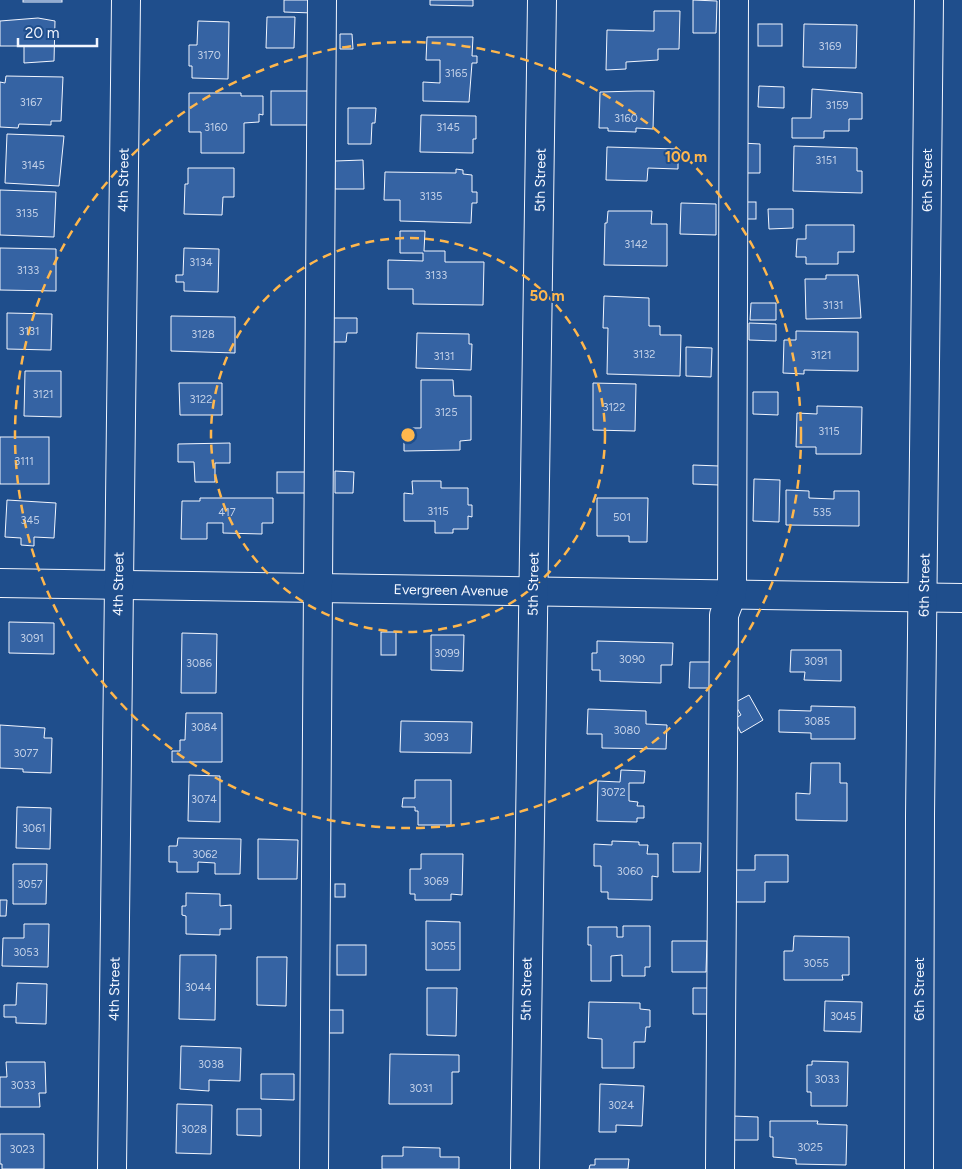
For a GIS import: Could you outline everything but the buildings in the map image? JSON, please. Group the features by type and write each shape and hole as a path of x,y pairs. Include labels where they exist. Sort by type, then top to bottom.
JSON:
{"street":[{"name":"4th Street","path":"112,1169 126,0"},
{"path":"314,1169 322,0"},
{"name":"5th Street","path":"525,1169 542,0"},
{"path":"720,1169 724,615 732,594 734,0"},
{"name":"6th Street","path":"919,1169 920,816 924,597 929,0"},
{"name":"Evergreen Avenue","path":"0,583 962,598"}]}
